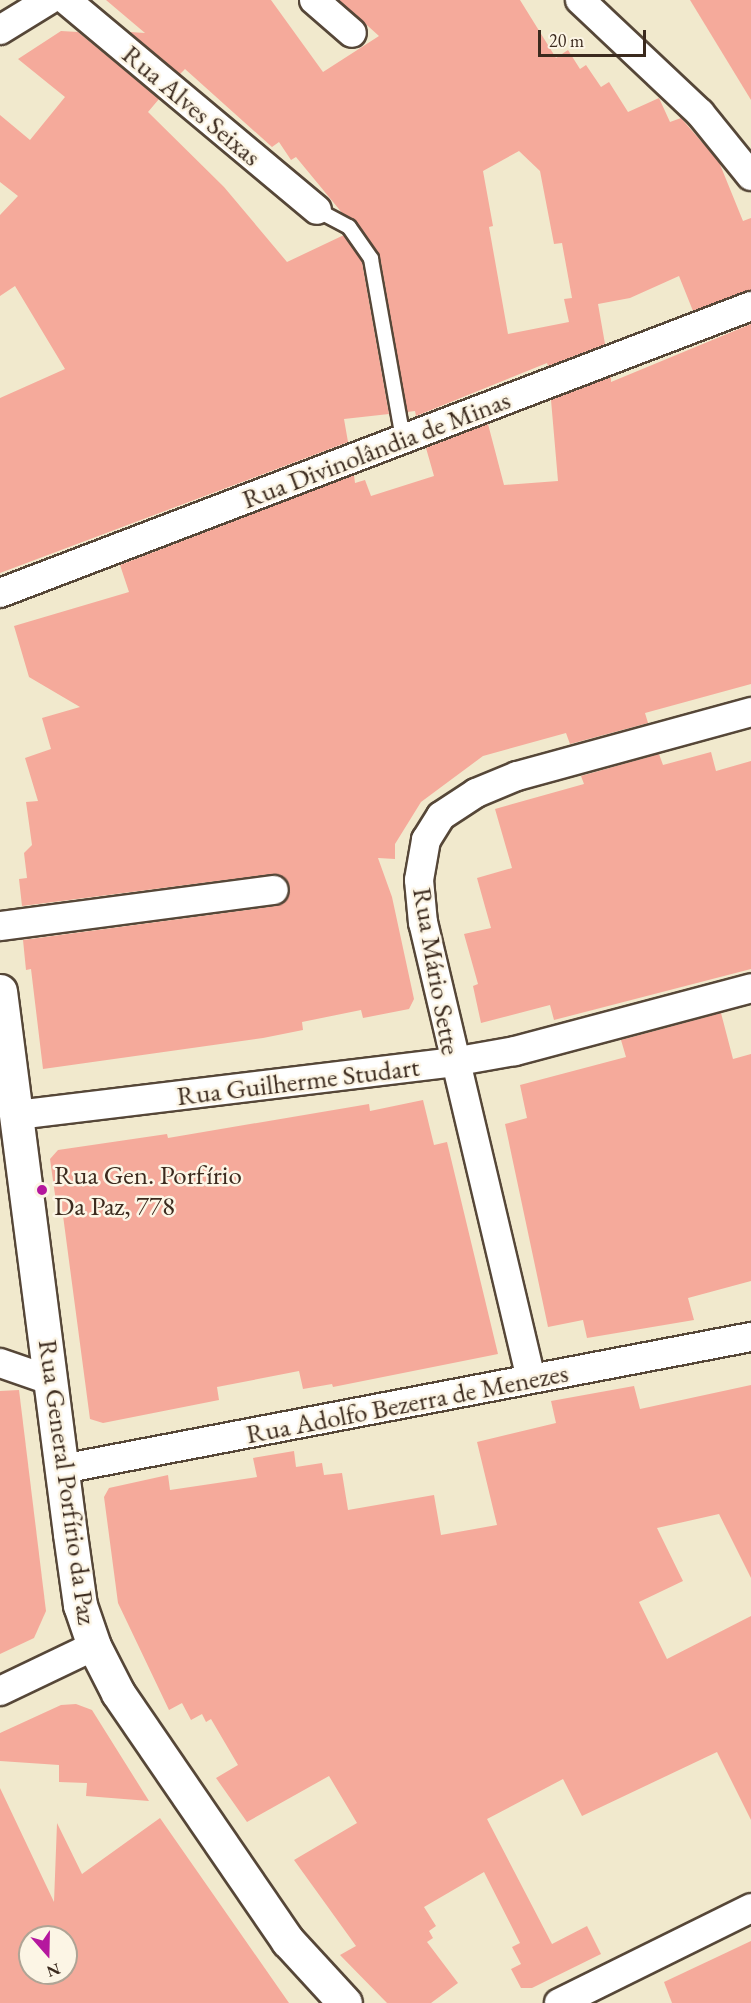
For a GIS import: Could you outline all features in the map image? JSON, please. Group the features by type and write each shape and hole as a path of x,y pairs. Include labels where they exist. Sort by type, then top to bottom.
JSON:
{"street":[{"path":"0,30 49,0"},
{"name":"Rua Alves Seixas","path":"66,0 318,210"},
{"path":"314,0 352,33"},
{"path":"580,0 700,113 751,176"},
{"name":"Rua Divinolândia de Minas","path":"0,592 751,306"},
{"name":"Rua Mário Sette","path":"531,1379 453,1062 446,1014 423,923 419,880 426,840 441,816 476,793 517,776 751,712"},
{"path":"0,926 274,890"},
{"name":"Rua Guilherme Studart","path":"17,1115 453,1062 515,1051 751,988"},
{"name":"Rua General Porfírio da Paz","path":"0,991 80,1605 94,1647 118,1693 288,1941 345,2003"},
{"name":"Rua Adolfo Bezerra de Menezes","path":"62,1469 751,1337"},
{"path":"0,1363 52,1382"},
{"path":"0,1691 94,1647"},
{"path":"559,2003 751,1908"}],"lane":[{"path":"318,210 349,227 371,260 403,439"}],"building":[{"path":"106,0 271,0 323,72 379,36 339,0 520,0 556,58 568,50 580,69 586,65 601,87 609,82 628,112 659,98 670,122 681,118 719,162 743,221 751,218 751,290 693,311 679,276 630,298 598,304 605,344 548,366 547,363 416,416 415,411 407,412 380,257 356,222 343,214 296,157 291,160 279,142 272,147 185,69 180,74 130,32 145,33","holes":["519,151 540,171 554,244 562,243 572,298 564,299 569,322 508,334 489,227 493,226 483,171"]},
{"path":"690,0 751,0 751,100"},
{"path":"61,31 78,32 159,99 148,112 224,187 287,262 344,235 362,262 389,414 344,419 348,442 0,573 0,398 65,369 15,286 0,296 0,215 18,196 0,182 0,115 30,140 65,97 18,59"},
{"path":"751,324 751,684 645,713 648,723 570,744 566,733 483,756 421,802 395,844 395,859 378,858 392,897 414,999 409,1009 363,1018 361,1010 302,1022 303,1030 263,1038 43,1069 31,969 26,970 23,940 276,906 284,903 290,888 287,880 272,874 22,906 19,879 27,878 24,853 32,845 26,802 38,801 25,758 51,749 42,718 80,707 29,677 14,626 129,592 120,565 354,475 355,483 365,480 371,496 434,476 426,448 488,424 504,485 558,481 551,400 611,377 611,382"},
{"path":"711,752 716,771 751,761 751,969 554,1020 550,1005 481,1023 473,986 478,984 464,934 491,928 477,878 512,868 495,809 584,784 581,776 659,754 663,765"},
{"path":"721,1013 733,1059 751,1054 751,1281 688,1298 694,1320 587,1338 583,1320 548,1327 505,1124 527,1118 520,1085 626,1057 621,1040"},
{"path":"423,1100 434,1145 447,1142 498,1354 333,1387 332,1384 303,1389 299,1371 217,1387 219,1400 103,1423 90,1419 62,1208 57,1209 50,1159 58,1150 167,1134 168,1138 369,1104 370,1111"},
{"path":"751,1385 751,1578 719,1514 657,1528 683,1581 639,1602 667,1659 751,1616 751,1820 717,1752 582,1816 563,1779 487,1819 552,1944 587,1926 601,1954 532,1988 521,1988 511,1969 521,1964 512,1947 520,1943 484,1872 424,1907 436,1926 429,1931 433,1938 427,1942 458,1983 431,2003 387,2003 340,1955 356,1946 294,1860 357,1823 329,1776 247,1822 216,1778 238,1765 211,1719 206,1722 202,1714 191,1720 182,1703 169,1710 118,1603 104,1497 109,1488 168,1475 170,1490 257,1477 253,1458 294,1451 296,1467 322,1463 324,1475 342,1473 348,1510 434,1495 441,1535 497,1525 477,1442 556,1423 551,1401 634,1386 640,1409"},
{"path":"19,1390 46,1611 34,1638 0,1654 0,1391"},
{"path":"76,1704 92,1710 149,1801 86,1796 87,1783 59,1782 59,1765 0,1761 0,1733 61,1705"},
{"path":"0,1788 54,1902 57,1823 82,1874 160,1818 289,2003 0,2003"},
{"path":"751,1941 751,2003 672,2003 664,1982"}],"place":[{"name":"Rua Gen. Porfírio Da Paz, 778","path":"42,1190"}]}
